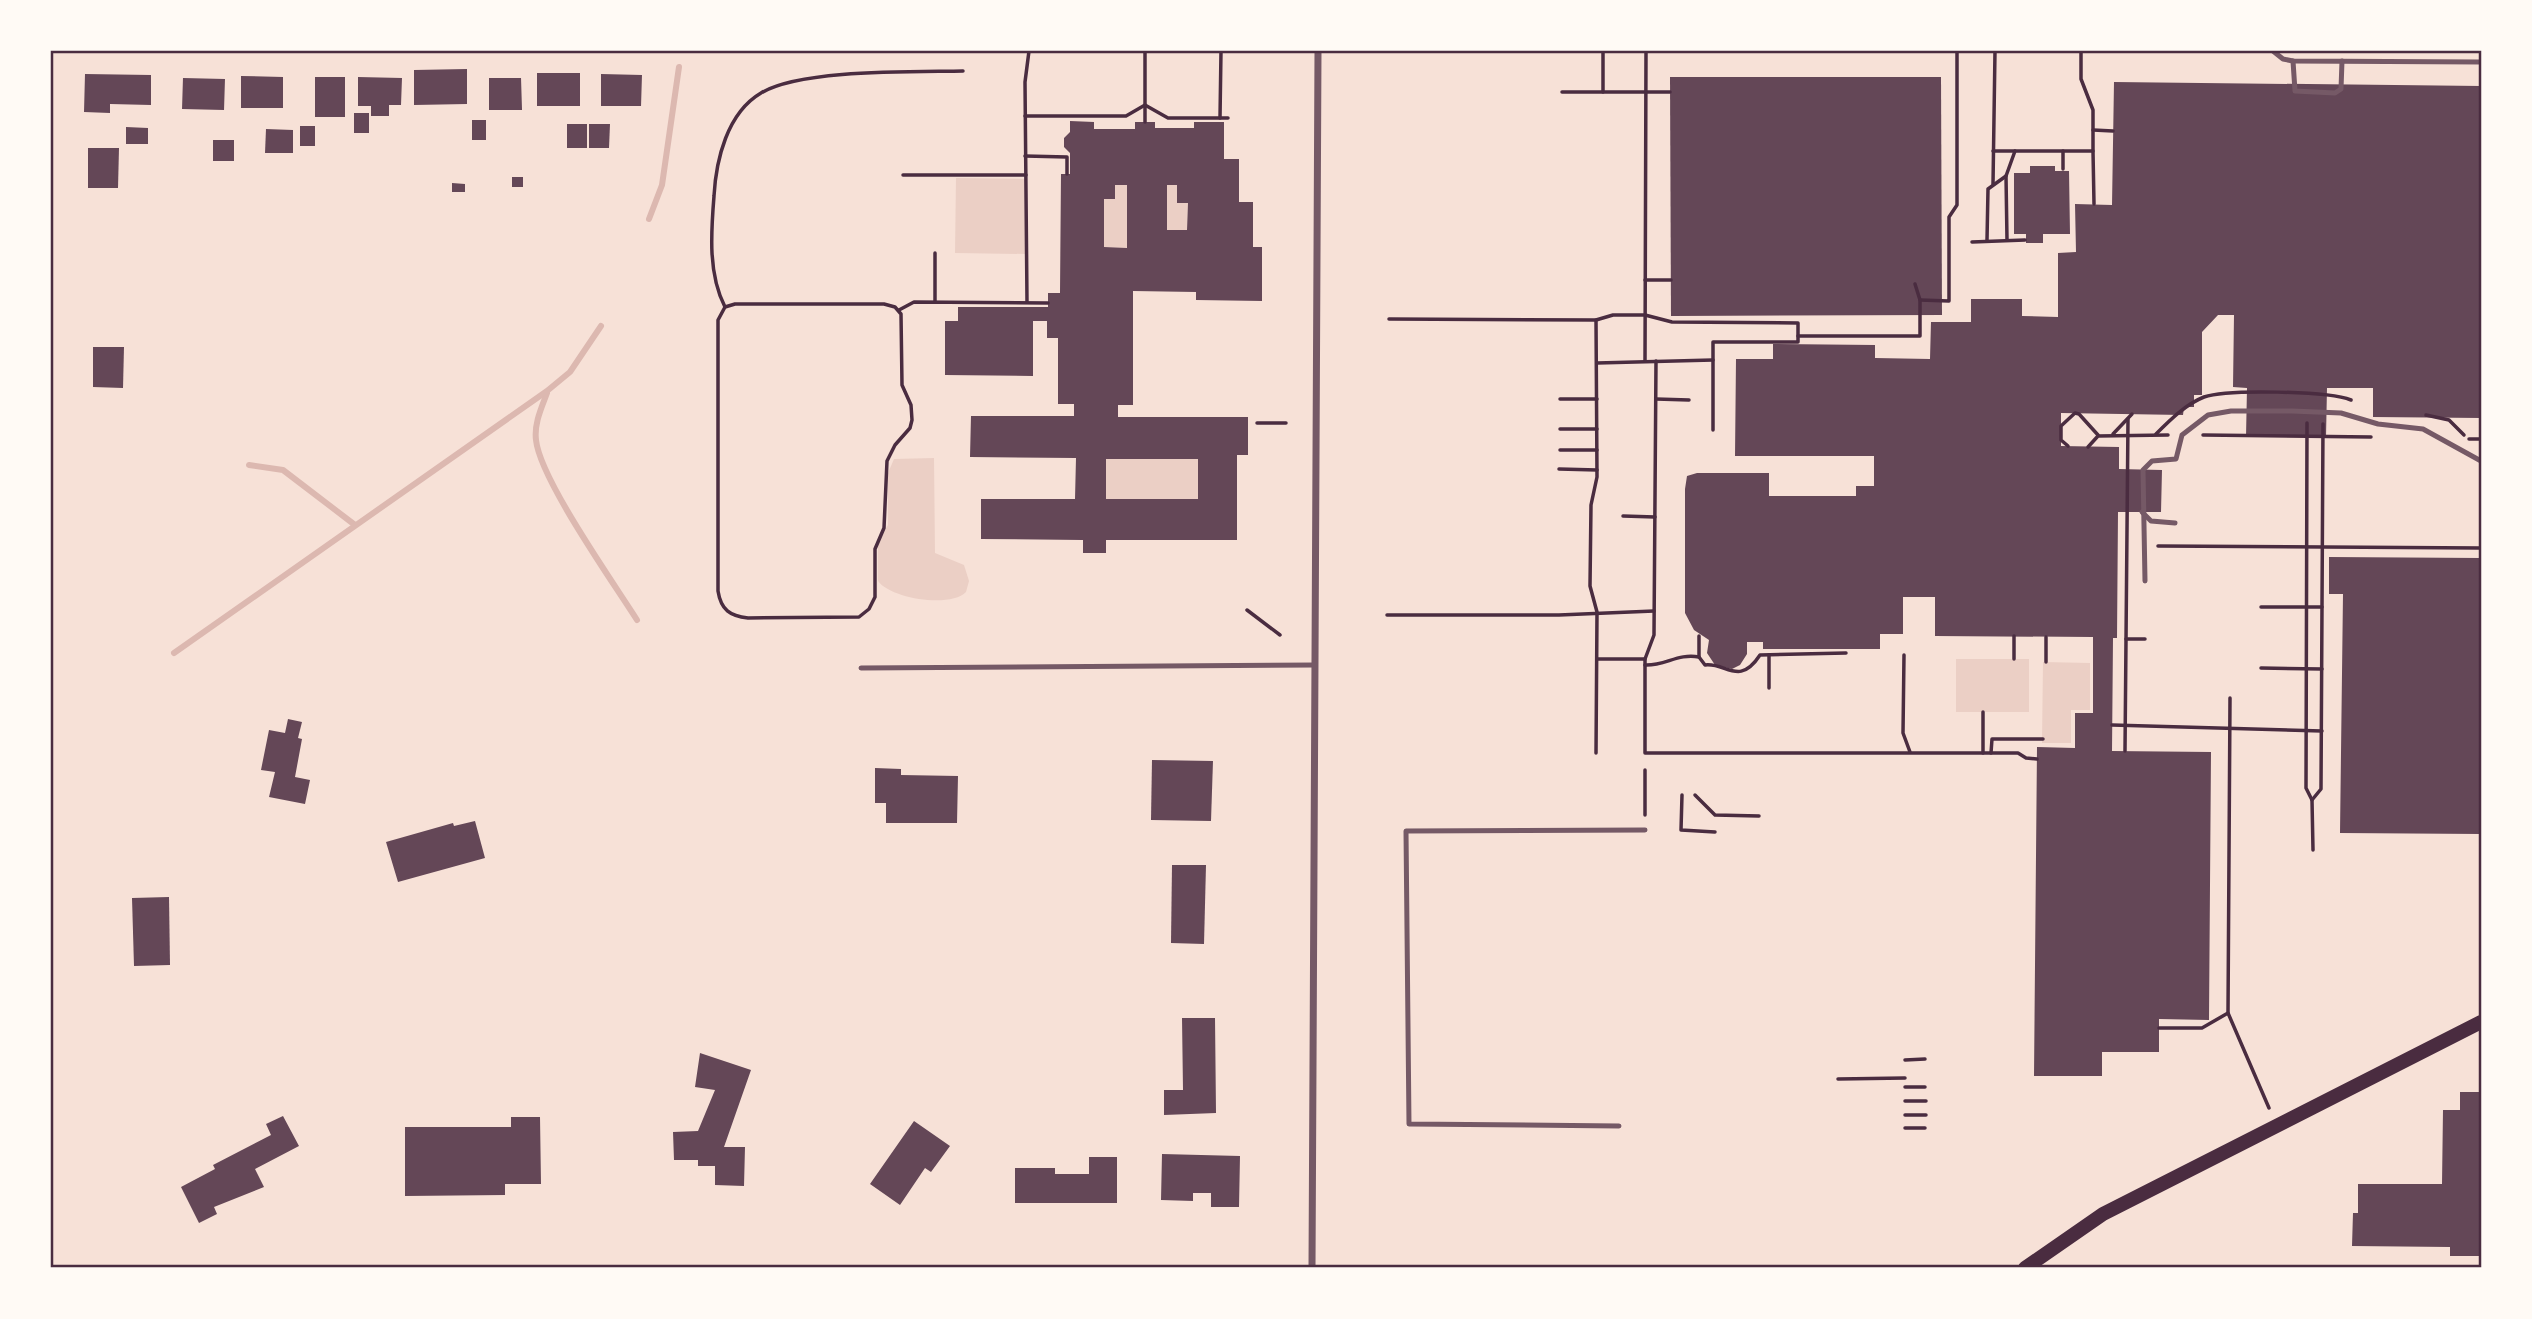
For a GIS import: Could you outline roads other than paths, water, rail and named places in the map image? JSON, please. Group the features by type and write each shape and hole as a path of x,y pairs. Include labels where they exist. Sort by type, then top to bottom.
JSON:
{"main road":[{"path":"2025,1268 2103,1214 2481,1023"}],"street":[{"path":"1312,1268 1318,51"}],"lane":[{"path":"2273,51 2279,57 2293,61 2481,62"},
{"path":"2293,61 2295,91 2335,93 2341,89 2342,61"},
{"path":"2145,581 2143,470 2152,461 2176,459 2182,435 2198,420 2220,412 2323,411 2349,415 2378,424 2423,429 2481,461"},
{"path":"2142,512 2151,521 2175,523"},
{"path":"861,668 1315,665"},
{"path":"1619,1126 1409,1124 1406,831 1645,830"}],"waterway":[{"path":"649,219 662,185 679,67"},
{"path":"174,653 547,391 570,372 601,326"},
{"path":"547,393 536,428 541,457 563,504 637,620"},
{"path":"249,465 283,470 355,525"}]}
